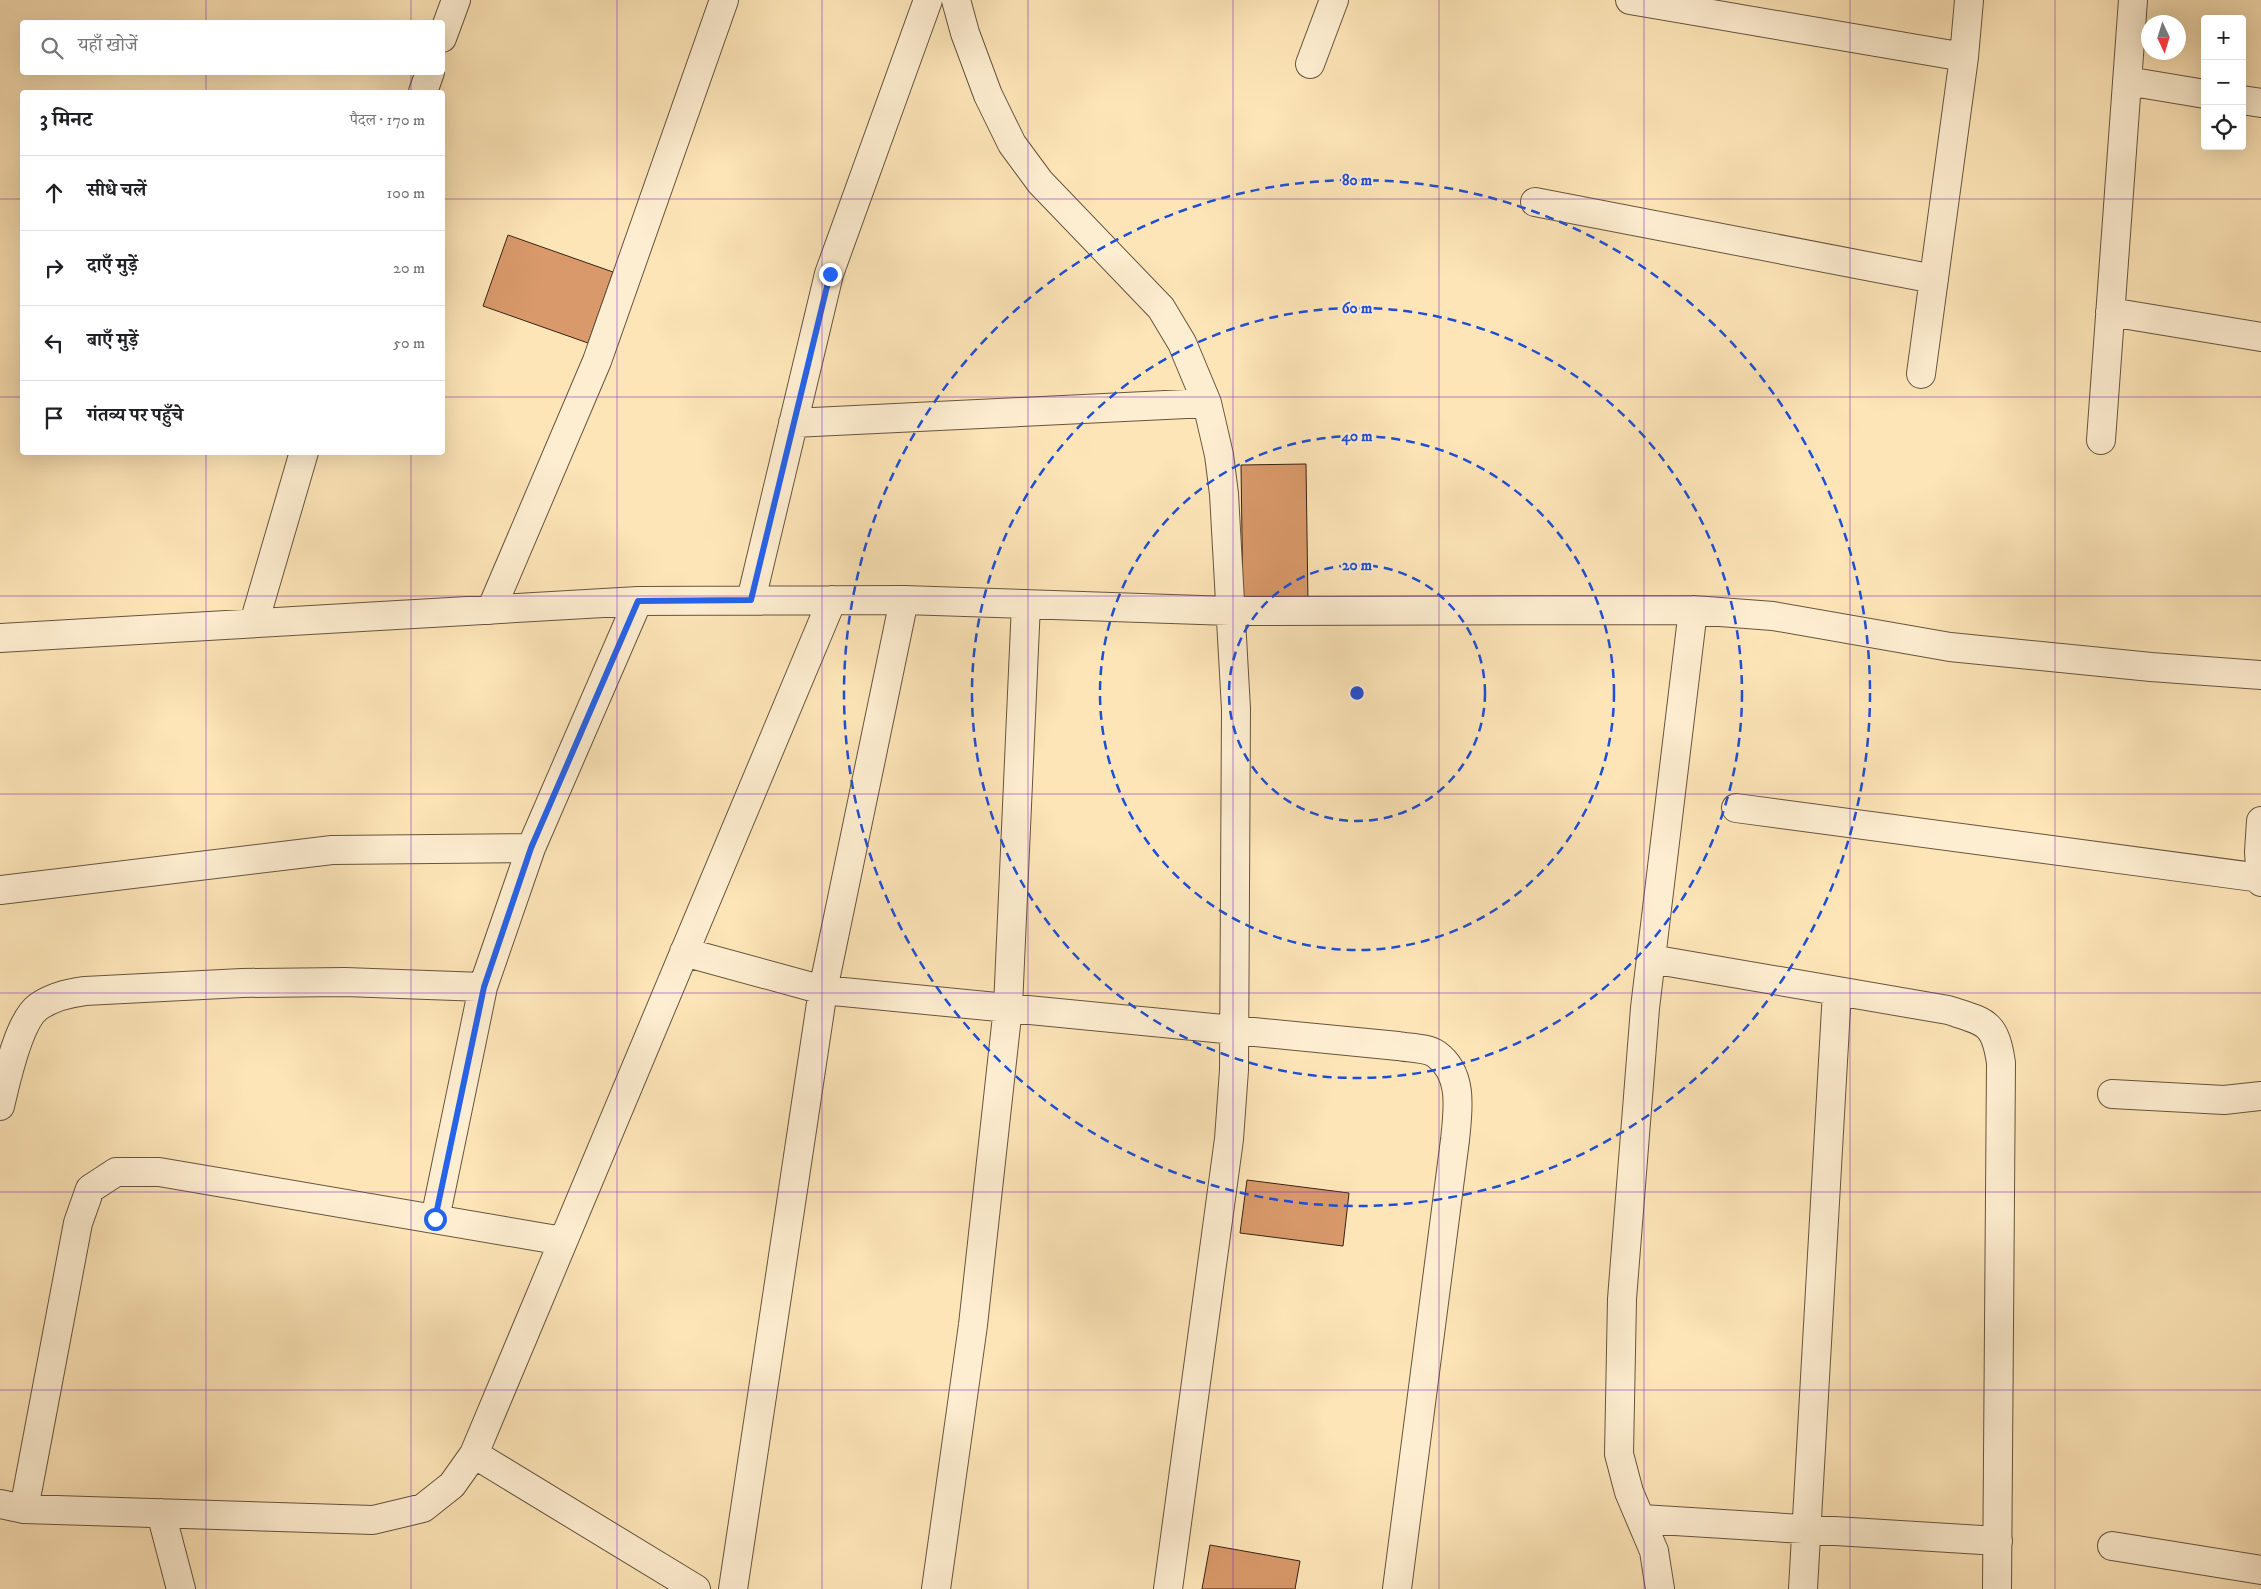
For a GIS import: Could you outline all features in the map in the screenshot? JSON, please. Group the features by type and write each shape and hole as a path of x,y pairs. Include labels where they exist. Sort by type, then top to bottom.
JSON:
{"street":[{"path":"445,30 456,0"},
{"path":"491,610 598,361 724,0"},
{"path":"751,600 830,274 928,0"},
{"path":"956,0 965,33 988,95 1012,144 1040,182 1160,308 1182,343 1207,403 1219,455 1224,494 1236,709 1234,1070 1229,1139 1168,1589"},
{"path":"1310,64 1334,0"},
{"path":"1630,0 1964,57"},
{"path":"1921,374 1964,57 1969,0"},
{"path":"2101,440 2133,0"},
{"path":"424,90 429,75"},
{"path":"2127,81 2201,93"},
{"path":"2246,101 2261,103"},
{"path":"1535,202 1934,279"},
{"path":"2110,312 2261,337"},
{"path":"793,422 1207,403"},
{"path":"254,623 303,455"},
{"path":"563,1241 159,1172 116,1172 90,1189 78,1223 12,1506 373,1520 424,1508 452,1485 474,1454 832,600"},
{"path":"0,638 638,601 904,600 1230,611 1693,610 1773,616 1950,646 2261,675"},
{"path":"732,1589 823,990 904,600"},
{"path":"435,1219 484,987 531,848 638,601"},
{"path":"936,1589 973,1325 1008,1007 1026,604"},
{"path":"1660,1589 1654,1551 1630,1492 1619,1454 1622,1299 1639,1078 1651,960 1693,610"},
{"path":"1736,808 2260,878"},
{"path":"2261,822 2259,852 2261,882"},
{"path":"0,890 332,850 531,848"},
{"path":"684,952 823,990 1398,1046 1435,1053 1450,1070 1459,1094 1455,1140 1397,1589"},
{"path":"1651,960 1948,1010 1983,1021 1998,1041 2001,1063 1997,1589"},
{"path":"0,1106 19,1035 37,1008 64,994 85,991 242,982 345,982 484,987"},
{"path":"1803,1589 1837,991"},
{"path":"2112,1094 2224,1100 2261,1096"},
{"path":"474,1454 696,1589"},
{"path":"161,1513 181,1589"},
{"path":"1642,1519 1998,1541"},
{"path":"2112,1546 2261,1570"}],"building":[{"path":"508,235 613,272 588,343 483,306"},
{"path":"1306,464 1308,603 1243,604 1241,465"},
{"path":"1247,1180 1349,1193 1343,1246 1240,1233"},
{"path":"1210,1545 1300,1561 1295,1589 1202,1589"}],"route":[{"path":"435,1219 484,987 531,848 638,601 751,600 801,387 830,274"}]}
